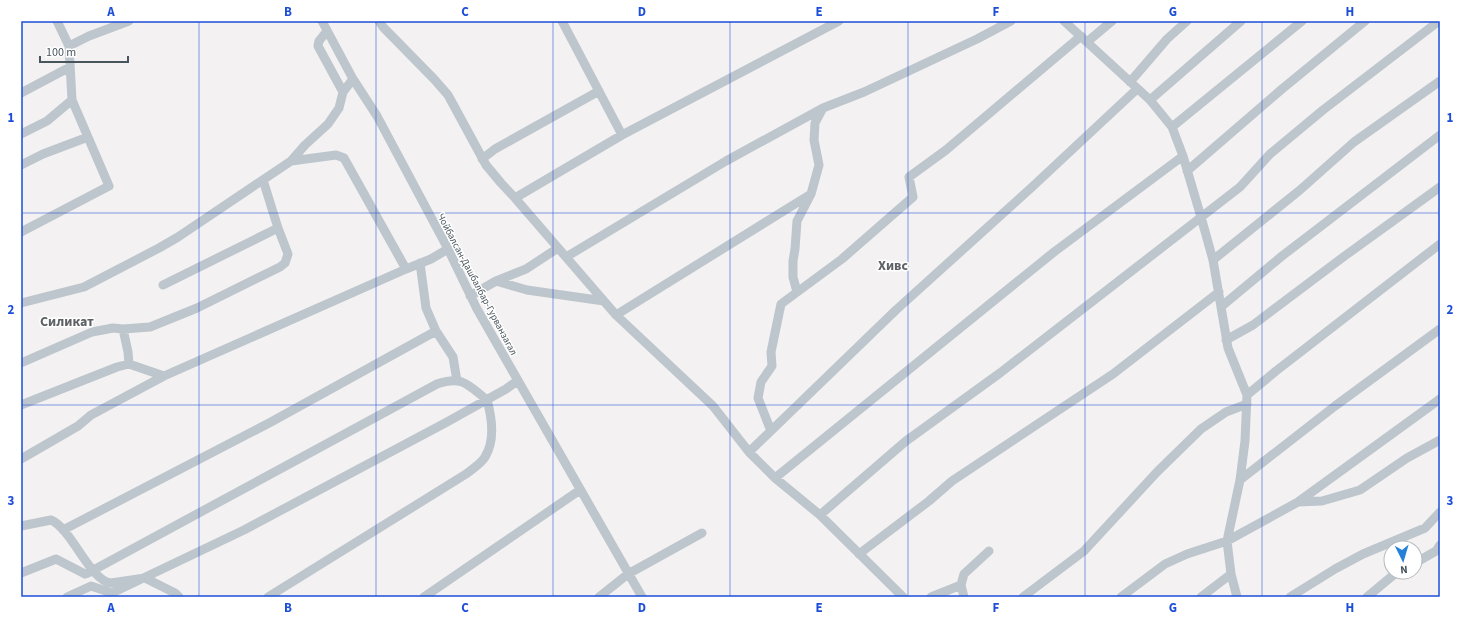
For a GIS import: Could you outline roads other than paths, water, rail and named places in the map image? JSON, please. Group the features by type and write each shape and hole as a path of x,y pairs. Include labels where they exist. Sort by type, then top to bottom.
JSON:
{"street":[{"path":"21,232 109,186 72,100 69,46 57,21"},
{"path":"69,46 113,24 129,21"},
{"name":"Чойбалсан-Дашбалбар-Гурванзагал","path":"322,21 353,79 377,116 448,250 470,296 517,381 642,597"},
{"path":"379,21 448,95 482,159 501,183 516,198 616,315 713,406 749,452 775,478 820,515 903,597"},
{"path":"562,21 622,135"},
{"path":"516,198 622,135 839,21"},
{"path":"566,257 726,161 823,108 864,92 977,39 1011,21"},
{"path":"1064,21 1150,100 1172,127 1183,156 1213,260 1228,348 1247,400 1240,480 1227,540 1231,574 1237,597"},
{"path":"771,431 758,398 761,382 772,366 771,352 781,304 842,259 913,197 909,177 946,150 1084,39 1112,21"},
{"path":"749,452 896,310 1031,188 1134,86 1167,39 1186,21"},
{"path":"1150,100 1241,21"},
{"path":"1172,127 1302,21"},
{"path":"1187,172 1282,89 1365,21"},
{"path":"820,515 906,441 1000,373 1240,187 1270,154 1323,110 1439,21"},
{"path":"327,31 319,41 318,46 343,92"},
{"path":"21,92 70,67"},
{"path":"21,303 84,287 172,241 263,180 291,161 305,145 328,124 339,108 343,92 353,79"},
{"path":"1213,260 1300,190 1354,142 1440,81"},
{"path":"482,159 495,149 599,91"},
{"path":"21,134 47,121 72,100"},
{"path":"797,292 793,277 793,261 797,221 811,194 819,165 814,140 815,123 823,108"},
{"path":"1222,306 1282,256 1440,135"},
{"path":"21,165 43,154 88,136"},
{"path":"291,161 336,154 344,158 406,268"},
{"path":"775,478 1054,252 1183,156"},
{"path":"21,363 92,332 113,328 123,329 150,327 197,308 286,263 288,254 263,180"},
{"path":"1226,340 1253,325 1440,187"},
{"path":"616,315 811,194"},
{"path":"163,285 278,228"},
{"path":"1023,597 1084,550 1157,472 1200,429 1247,400 1276,371 1440,244"},
{"path":"470,296 496,281 526,270 558,248"},
{"path":"21,459 78,426 91,415 164,376 406,268 420,264 448,250"},
{"path":"420,264 426,308 436,331 453,357 457,381"},
{"path":"496,281 527,290 604,301"},
{"path":"859,554 952,482 1113,374 1219,292"},
{"path":"123,329 129,364"},
{"path":"1240,480 1335,406 1440,329"},
{"path":"63,530 271,422 436,331"},
{"path":"21,405 117,367 129,364 164,376"},
{"path":"21,573 56,559 85,574 437,384 448,380 457,381 470,386 487,400 492,426 490,444 484,458 466,474 268,597"},
{"path":"66,597 91,586 111,595 244,530 487,400 517,381"},
{"path":"1121,597 1165,564 1187,554 1227,540 1298,502 1440,399"},
{"path":"1298,502 1322,501 1360,490 1406,458 1440,440"},
{"path":"424,597 580,490"},
{"path":"1290,597 1335,569 1363,554 1425,528 1440,512"},
{"path":"21,526 51,520 63,530 93,570 106,583 145,578 175,593 179,597"},
{"path":"599,597 628,574 702,533"},
{"path":"1423,558 1436,551 1440,545"},
{"path":"964,597 961,584 964,574 989,551"},
{"path":"1201,597 1231,574"},
{"path":"1367,597 1387,580"},
{"path":"932,597 961,584"}],"district":[{"name":"Хивс","path":"893,265"},
{"name":"Силикат","path":"67,321"}]}
